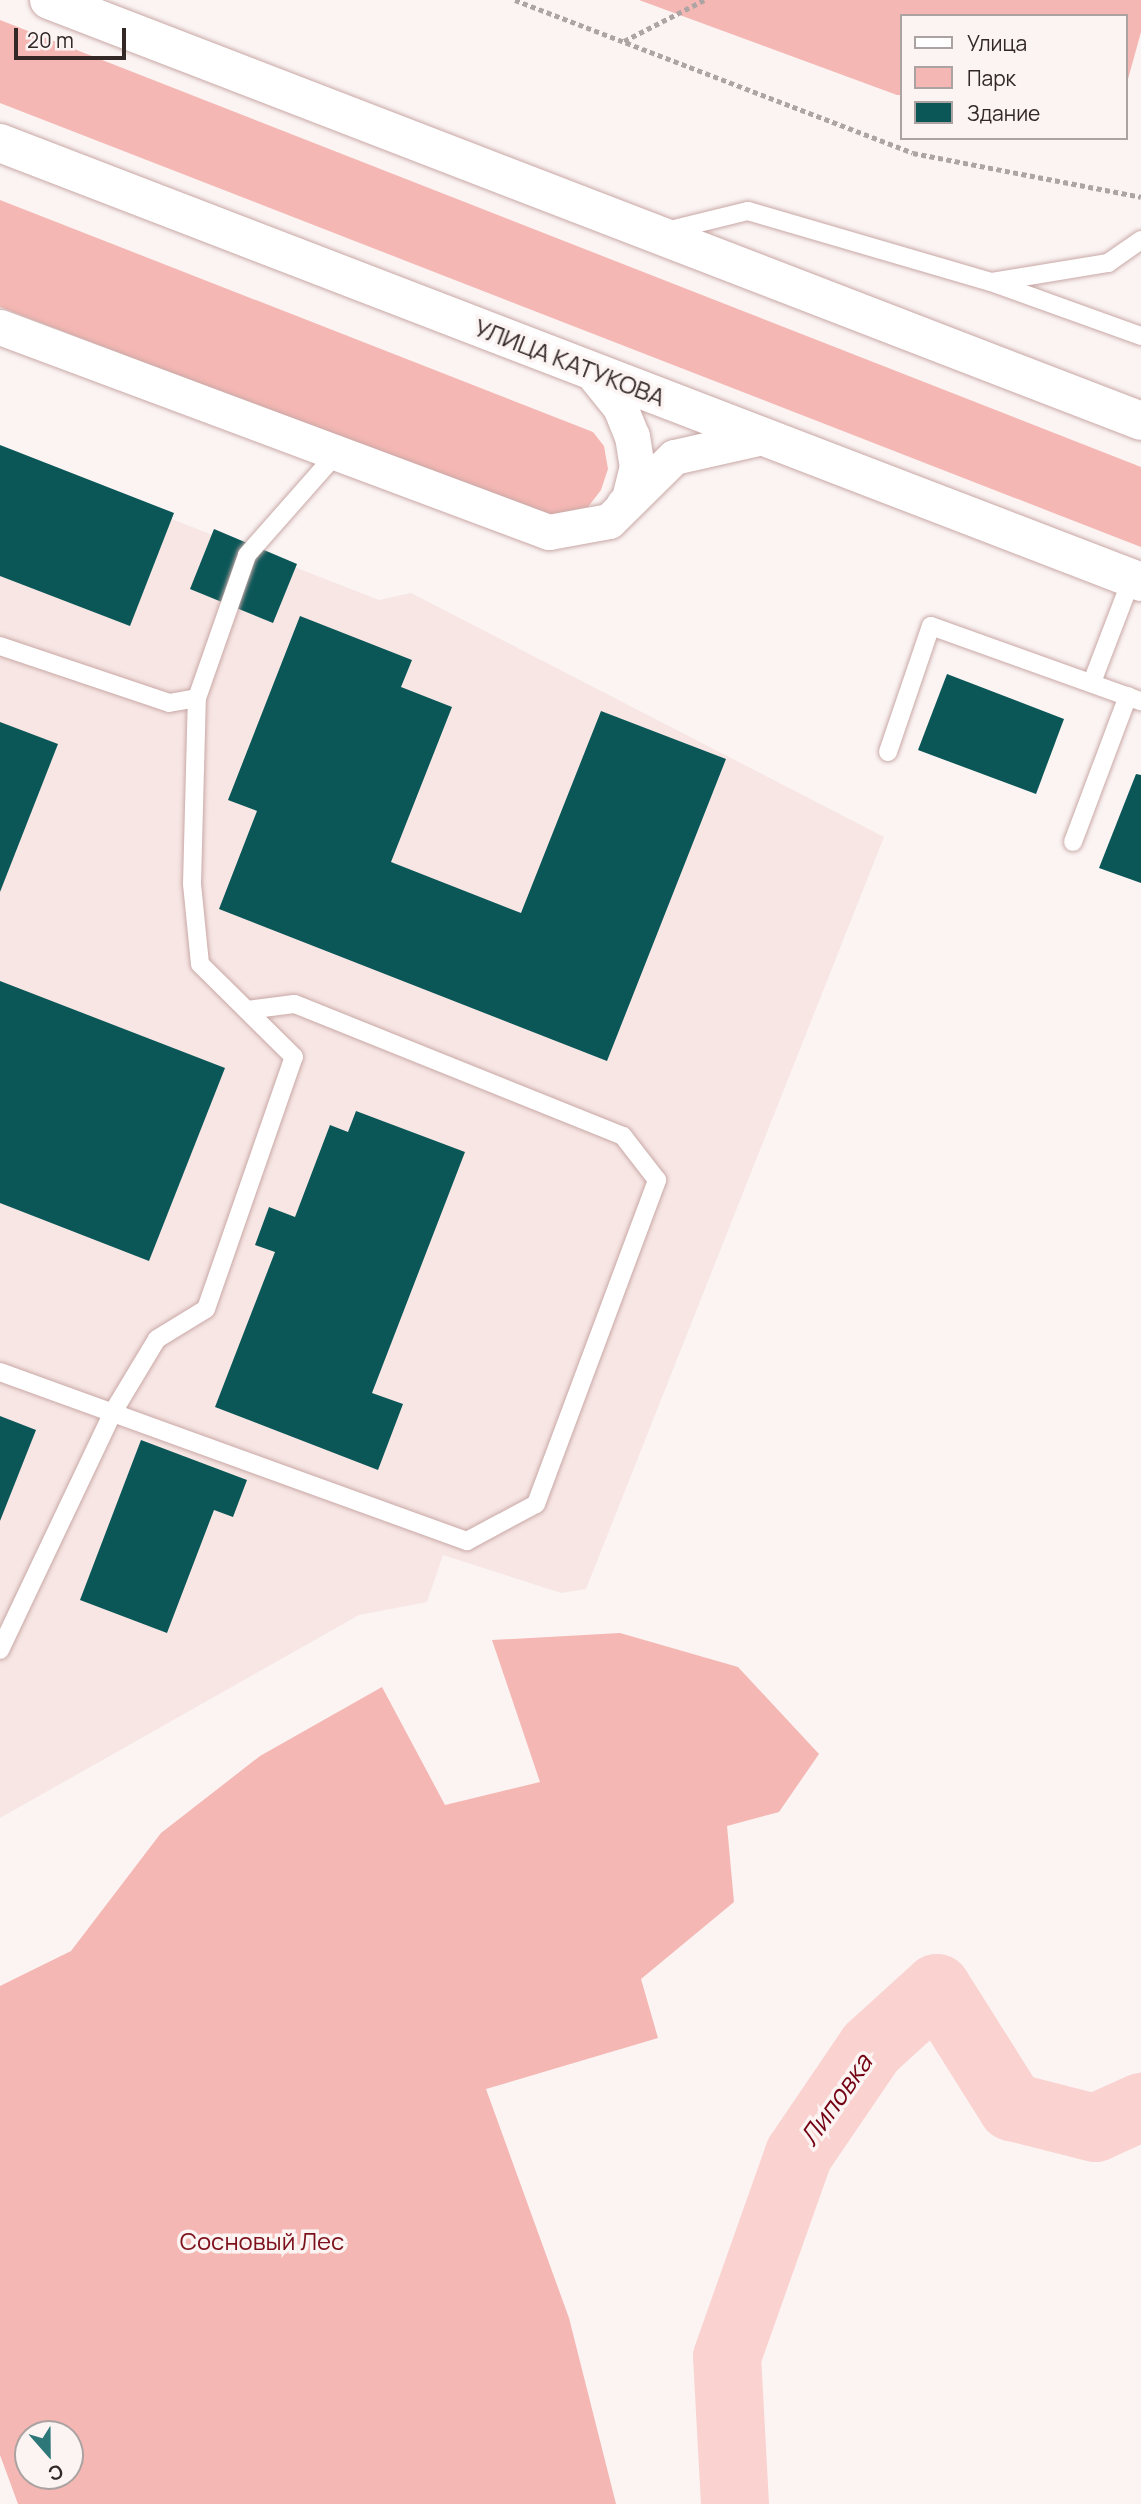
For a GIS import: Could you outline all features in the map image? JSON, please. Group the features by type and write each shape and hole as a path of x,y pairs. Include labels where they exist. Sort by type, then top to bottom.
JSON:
{"main road":[{"path":"49,0 1141,421"},
{"name":"УЛИЦА КАТУКОВА","path":"0,143 1136,580"}],"street":[{"path":"0,327 549,532 609,521 674,457 763,437"},
{"path":"590,370 620,407 632,436 637,466 629,499 609,521"}],"lane":[{"path":"654,234 748,211 991,282 1141,336"},
{"path":"991,282 1108,263 1141,240"},
{"path":"0,1650 113,1412 157,1339 206,1309 294,1057 200,964 192,884 197,698 247,555 337,453"},
{"path":"1092,682 1136,580"},
{"path":"888,752 931,626 1134,698 1073,842"},
{"path":"0,646 169,703 197,698"},
{"path":"0,1372 467,1541 536,1504 657,1180 622,1136 294,1004 247,1010"}],"path":[{"path":"515,0 913,153 1141,197"},
{"path":"623,42 704,0"}],"shaded area":[{"path":"0,452 379,600 411,593 884,837 586,1589 561,1593 443,1555 427,1602 359,1615 0,1818"}],"green space":[{"path":"639,0 1141,0 1141,32 1127,83 1127,14 900,14 900,95"},
{"path":"0,20 1141,467 1141,547 0,103"},
{"path":"0,200 593,432 604,446 608,469 601,490 588,507 543,516 0,307"},
{"name":"Сосновый Лес","path":"620,1633 738,1667 819,1754 779,1812 727,1826 734,1902 641,1979 658,2038 486,2089 569,2318 616,2504 18,2504 0,2455 0,1986 71,1951 161,1833 260,1756 382,1687 445,1805 540,1782 492,1640"}],"building":[{"path":"0,445 174,513 130,626 0,576"},
{"path":"214,529 297,564 273,623 190,589"},
{"path":"300,616 412,660 401,687 452,707 391,862 521,913 601,711 726,759 607,1061 219,909 257,811 228,800"},
{"path":"947,674 1064,719 1036,794 918,750"},
{"path":"0,722 58,744 0,892"},
{"path":"1136,774 1141,775 1141,883 1099,868"},
{"path":"0,981 225,1068 149,1261 0,1203"},
{"path":"356,1111 465,1152 372,1393 403,1404 378,1470 215,1407 275,1252 255,1245 269,1207 295,1217 330,1125 348,1132"},
{"path":"0,1416 36,1430 0,1521"},
{"path":"141,1440 247,1480 233,1517 214,1510 167,1633 80,1600"}],"waterway":[{"name":"Липовка","path":"735,2504 727,2357 799,2154 871,2048 937,1988 1012,2107 1095,2128 1141,2107"}]}
